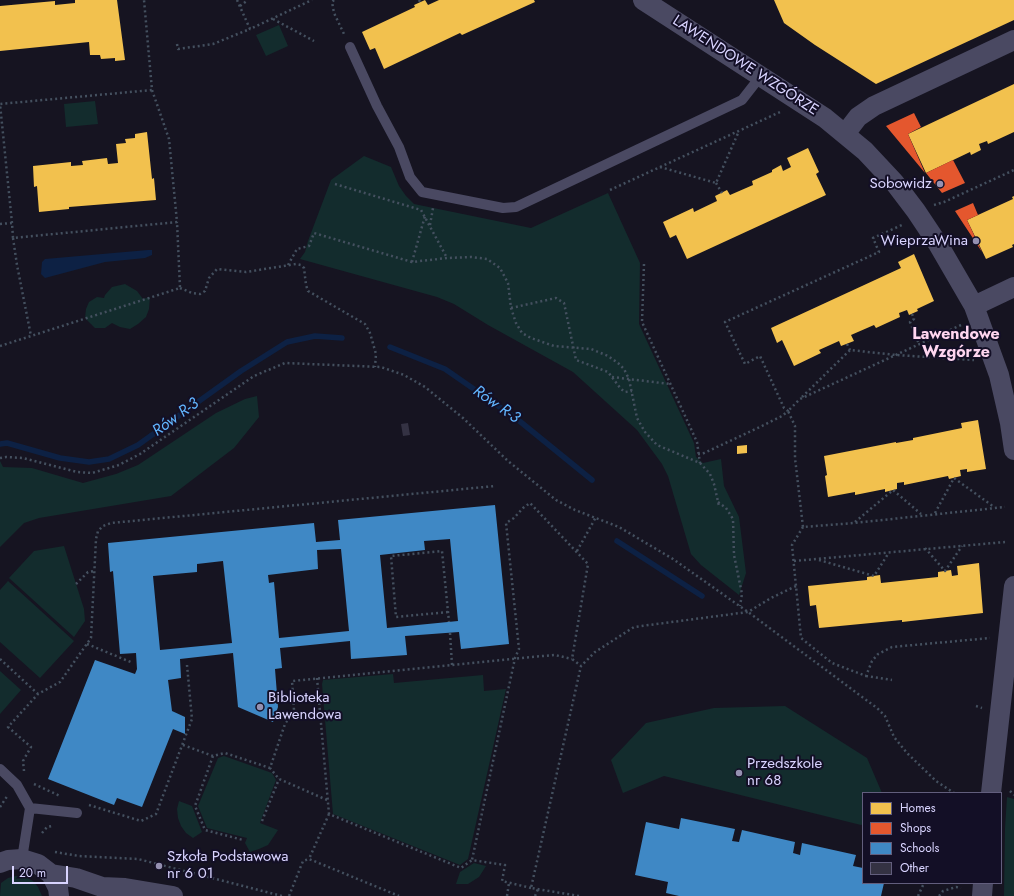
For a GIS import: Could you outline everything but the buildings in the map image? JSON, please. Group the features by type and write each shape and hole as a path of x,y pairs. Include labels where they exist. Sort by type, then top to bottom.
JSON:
{"street":[{"name":"LAWENDOWE WZGÓRZE","path":"643,0 825,118 865,151 894,182 911,217 938,244 1000,375 1014,450"},
{"path":"846,134 858,117 874,106 1014,40"},
{"path":"971,314 1014,287"},
{"path":"991,792 1014,586"},
{"path":"0,863 8,860 22,859 38,864 50,874 58,888 59,896"},
{"path":"50,874 76,878 102,887 125,888 173,896"},
{"path":"982,896 983,884"},
{"path":"80,896 102,887"}],"lane":[{"path":"350,47 377,106 399,147 410,177 422,192 502,208 516,207 742,100 760,77"},
{"path":"0,769 17,785 30,808 22,859"},
{"path":"30,808 77,813"}],"path":[{"path":"144,0 152,90 169,140 177,222 180,288"},
{"path":"237,0 250,29"},
{"path":"240,6 248,0"},
{"path":"177,44 178,49 213,44 250,29 312,0"},
{"path":"334,0 332,2 334,13 350,47"},
{"path":"273,18 314,41"},
{"path":"31,336 17,265 0,104 152,90"},
{"path":"610,190 784,110"},
{"path":"716,183 739,131"},
{"path":"660,167 716,183 722,193"},
{"path":"892,680 866,676 832,662 801,638 792,545 803,527 795,458 795,426 788,411 784,408 760,356 745,364 725,322 879,252 873,238 911,217 1014,170"},
{"path":"335,184 421,210 447,258"},
{"path":"430,226 433,207"},
{"path":"412,262 425,216"},
{"path":"14,238 177,222"},
{"path":"0,224 12,223"},
{"path":"288,266 297,249 309,246 314,233 412,262 471,256 487,259 500,268 508,283 516,323 522,333 531,338 554,346 590,349 608,356 618,363 624,369 628,379 637,418 649,436 657,445 700,463 710,474 714,484 718,506"},
{"path":"0,346 180,288 200,294 204,291 210,278 217,269 246,272 296,264 301,265 304,268 308,291 365,324 370,333 376,354 376,367"},
{"path":"644,264 642,322 681,412 697,442 700,463"},
{"path":"512,308 556,298 564,303 576,360 608,372 620,389 626,392 632,391"},
{"path":"912,314 914,319 910,322 919,344"},
{"path":"800,399 919,344 971,314"},
{"path":"847,344 850,350"},
{"path":"698,454 702,454 782,416 850,350"},
{"path":"850,350 896,355 981,360"},
{"path":"0,458 23,458 77,472 92,473 119,465 140,454 254,376 285,363 381,367 404,375 425,387 463,418 508,461 556,500 575,510 619,526 673,559 740,606 877,708 885,716 894,737 900,746 936,781 952,792"},
{"path":"612,377 670,384"},
{"path":"935,514 954,478 994,508"},
{"path":"24,774 23,761 31,747 8,727 38,694 60,682 91,638 96,539 98,531 103,526 111,523 495,486"},
{"path":"854,523 893,490 922,515"},
{"path":"718,502 726,508 733,519 734,555 742,594 740,606"},
{"path":"329,814 461,868 472,860 515,658 519,649 506,523 514,518 530,503 588,564 572,659"},
{"path":"803,527 854,523 1005,506"},
{"path":"577,551 596,517"},
{"path":"794,561 1005,542"},
{"path":"925,548 945,571 962,545"},
{"path":"448,612 396,617 391,556 442,551 449,622"},
{"path":"818,560 874,576 888,553"},
{"path":"76,584 88,572 94,571"},
{"path":"531,888 581,666 595,652 634,627 748,612 771,598 796,586"},
{"path":"450,633 452,665"},
{"path":"866,676 872,661 878,654 892,647 993,638"},
{"path":"88,644 134,663"},
{"path":"270,768 285,724 294,710 292,681 555,655 572,659 581,666"},
{"path":"0,659 38,694"},
{"path":"88,805 141,821 156,814 192,720 187,665"},
{"path":"309,859 329,814 318,678"},
{"path":"183,745 213,756 225,753 270,768 279,779 327,800"},
{"path":"213,756 195,806 205,830 243,840"},
{"path":"262,821 279,779"},
{"path":"30,782 66,797"},
{"path":"0,807 8,794"},
{"path":"41,834 47,827 53,825"},
{"path":"51,851 79,856 138,859 282,896"},
{"path":"289,896 303,861 309,859 398,896"},
{"path":"472,860 505,865 502,881 531,888 579,896"},
{"path":"507,896 510,883"},
{"path":"918,896 924,884"},
{"path":"939,896 943,891 956,887 961,888"},
{"path":"535,896 538,889"}],"green space":[{"path":"279,25 288,46 266,56 256,35"},
{"path":"95,101 98,124 66,127 64,104"},
{"path":"364,156 391,167 399,186 414,204 531,228 608,193 640,263 639,324 694,443 696,457 703,463 721,459 724,486 739,517 746,573 739,595 701,565 691,554 668,476 662,464 637,430 573,372 488,325 454,304 437,297 300,259 305,252 331,180"},
{"path":"125,284 137,291 143,299 150,297 149,309 146,317 130,329 120,327 112,323 105,328 95,328 85,318 86,309 89,302 97,297 104,298 112,287"},
{"path":"257,396 259,417 234,448 171,496 39,518 24,523 0,547 0,461 3,467 32,468 83,483 116,474 138,465 216,413 245,399"},
{"path":"64,546 84,609 85,621 74,637 9,578 34,551"},
{"path":"8,581 74,641 40,678 0,642 0,590"},
{"path":"0,671 21,690 0,714"},
{"path":"393,674 394,683 483,675 484,691 506,689 468,859 460,865 333,814 322,684 323,680"},
{"path":"785,706 867,758 882,792 862,792 862,824 664,776 623,793 611,760 646,723 714,708"},
{"path":"224,756 272,773 276,780 260,823 278,830 268,845 250,852 245,843 247,838 207,828 198,806 218,758"},
{"path":"1007,797 1014,799 1014,896 1004,896"},
{"path":"179,801 192,806 202,832 193,838 186,833 181,826 177,809"},
{"path":"474,863 486,866 479,877 468,884 456,884 460,872"},
{"path":"16,876 25,877 33,881 38,887 42,896 0,896 1,883 8,878"}],"water":[{"path":"152,250 152,255 145,258 105,262 45,278 41,274 42,262 45,259"}],"waterway":[{"name":"Rów R-3","path":"0,444 7,443 60,458 89,462 109,459 138,445 241,371 287,342 315,336 342,338"},
{"name":"Rów R-3","path":"390,347 445,369 517,419 592,480"},
{"name":"Rów R-3","path":"617,541 702,596"}],"place":[{"name":"Sobowidz","path":"940,184"},
{"name":"WieprzaWina","path":"976,241"},
{"name":"Biblioteka Lawendowa","path":"260,707"},
{"name":"Przedszkole nr 68","path":"739,773"},
{"name":"Szkoła Podstawowa nr 6 01","path":"159,866"}],"district":[{"name":"Lawendowe Wzgórze","path":"956,344"}]}
